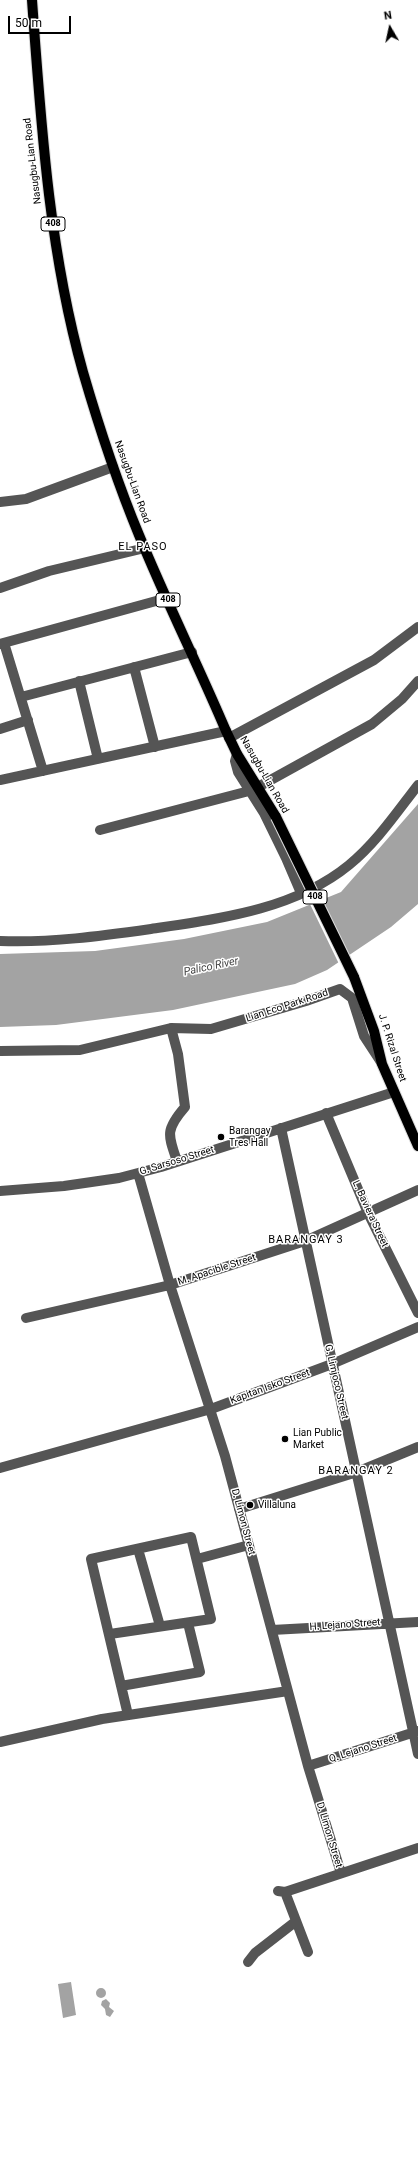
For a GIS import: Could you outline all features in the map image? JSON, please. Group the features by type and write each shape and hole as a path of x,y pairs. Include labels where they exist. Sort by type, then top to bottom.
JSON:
{"main road":[{"name":"Nasugbu-Lian Road","path":"32,0 41,127 57,252 71,325 83,370 113,467 145,548 192,652 227,735 253,789 276,817 354,978"},
{"name":"J. P. Rizal Street","path":"354,978 374,1031 382,1064 418,1146"}],"street":[{"path":"0,502 26,499 113,467"},
{"path":"0,588 49,571 145,548"},
{"path":"43,771 21,696 2,643 167,598"},
{"path":"0,779 155,747 227,735 374,660 418,627"},
{"path":"21,696 192,652"},
{"path":"134,667 155,747"},
{"path":"79,681 98,759"},
{"path":"100,830 253,789 372,724 402,699 418,681"},
{"path":"0,729 28,720"},
{"path":"0,941 104,936 230,917 301,893 350,865 377,837 418,784"},
{"path":"253,789 301,893"},
{"name":"Lian Eco Park Road","path":"0,1051 80,1050 171,1028 211,1029 306,1001 340,989 352,998 364,1036 382,1064"},
{"path":"171,1028 178,1054 185,1107 174,1120 169,1137 178,1162"},
{"name":"G. Sarsoso Street","path":"0,1191 102,1182 138,1173 178,1162 394,1092"},
{"name":"L. Baviera Street","path":"326,1113 368,1213 418,1313"},
{"name":"G. Limjoco Street","path":"281,1128 388,1622 415,1732 418,1754"},
{"name":"D. Limon Street","path":"138,1173 170,1285 211,1409 308,1766 341,1873"},
{"name":"M. Apacible Street","path":"26,1318 170,1285 305,1241 418,1190"},
{"name":"Kapitan Isko Street","path":"0,1468 211,1409 332,1364 418,1327"},
{"path":"239,1509 356,1472 418,1447"},
{"path":"110,1634 211,1619 191,1537 91,1560 110,1634 128,1716"},
{"path":"197,1559 249,1545"},
{"path":"138,1549 160,1626"},
{"name":"H. Lejano Street","path":"272,1630 388,1622 418,1622"},
{"path":"121,1686 200,1672 188,1623"},
{"path":"0,1742 128,1716 288,1691"},
{"name":"Q. Lejano Street","path":"308,1766 415,1732"},
{"path":"308,1952 282,1891 418,1848"},
{"path":"248,1962 255,1953 295,1922"}],"water":[{"name":"Palico River","path":"418,804 418,904 391,927 327,970 295,984 173,1010 56,1025 0,1027 0,954 95,951 184,939 267,922 341,892"},
{"path":"71,1982 76,2015 63,2018 58,1984"},
{"path":"99,1988 103,1988 105,1989 105,1997 99,1998 96,1995 96,1991"},
{"path":"106,1999 110,2003 109,2007 114,2011 110,2017 106,2015 105,2009 101,2005 102,2001"}],"pier":[{"path":"321,898 349,957 339,964 309,902"}],"place":[{"name":"Barangay Tres Hall","path":"221,1137"},
{"name":"Lian Public Market","path":"285,1439"},
{"name":"Villaluna","path":"250,1505"}],"district":[{"name":"EL PASO","path":"143,547"},
{"name":"BARANGAY 3","path":"306,1240"},
{"name":"BARANGAY 2","path":"356,1471"}]}
